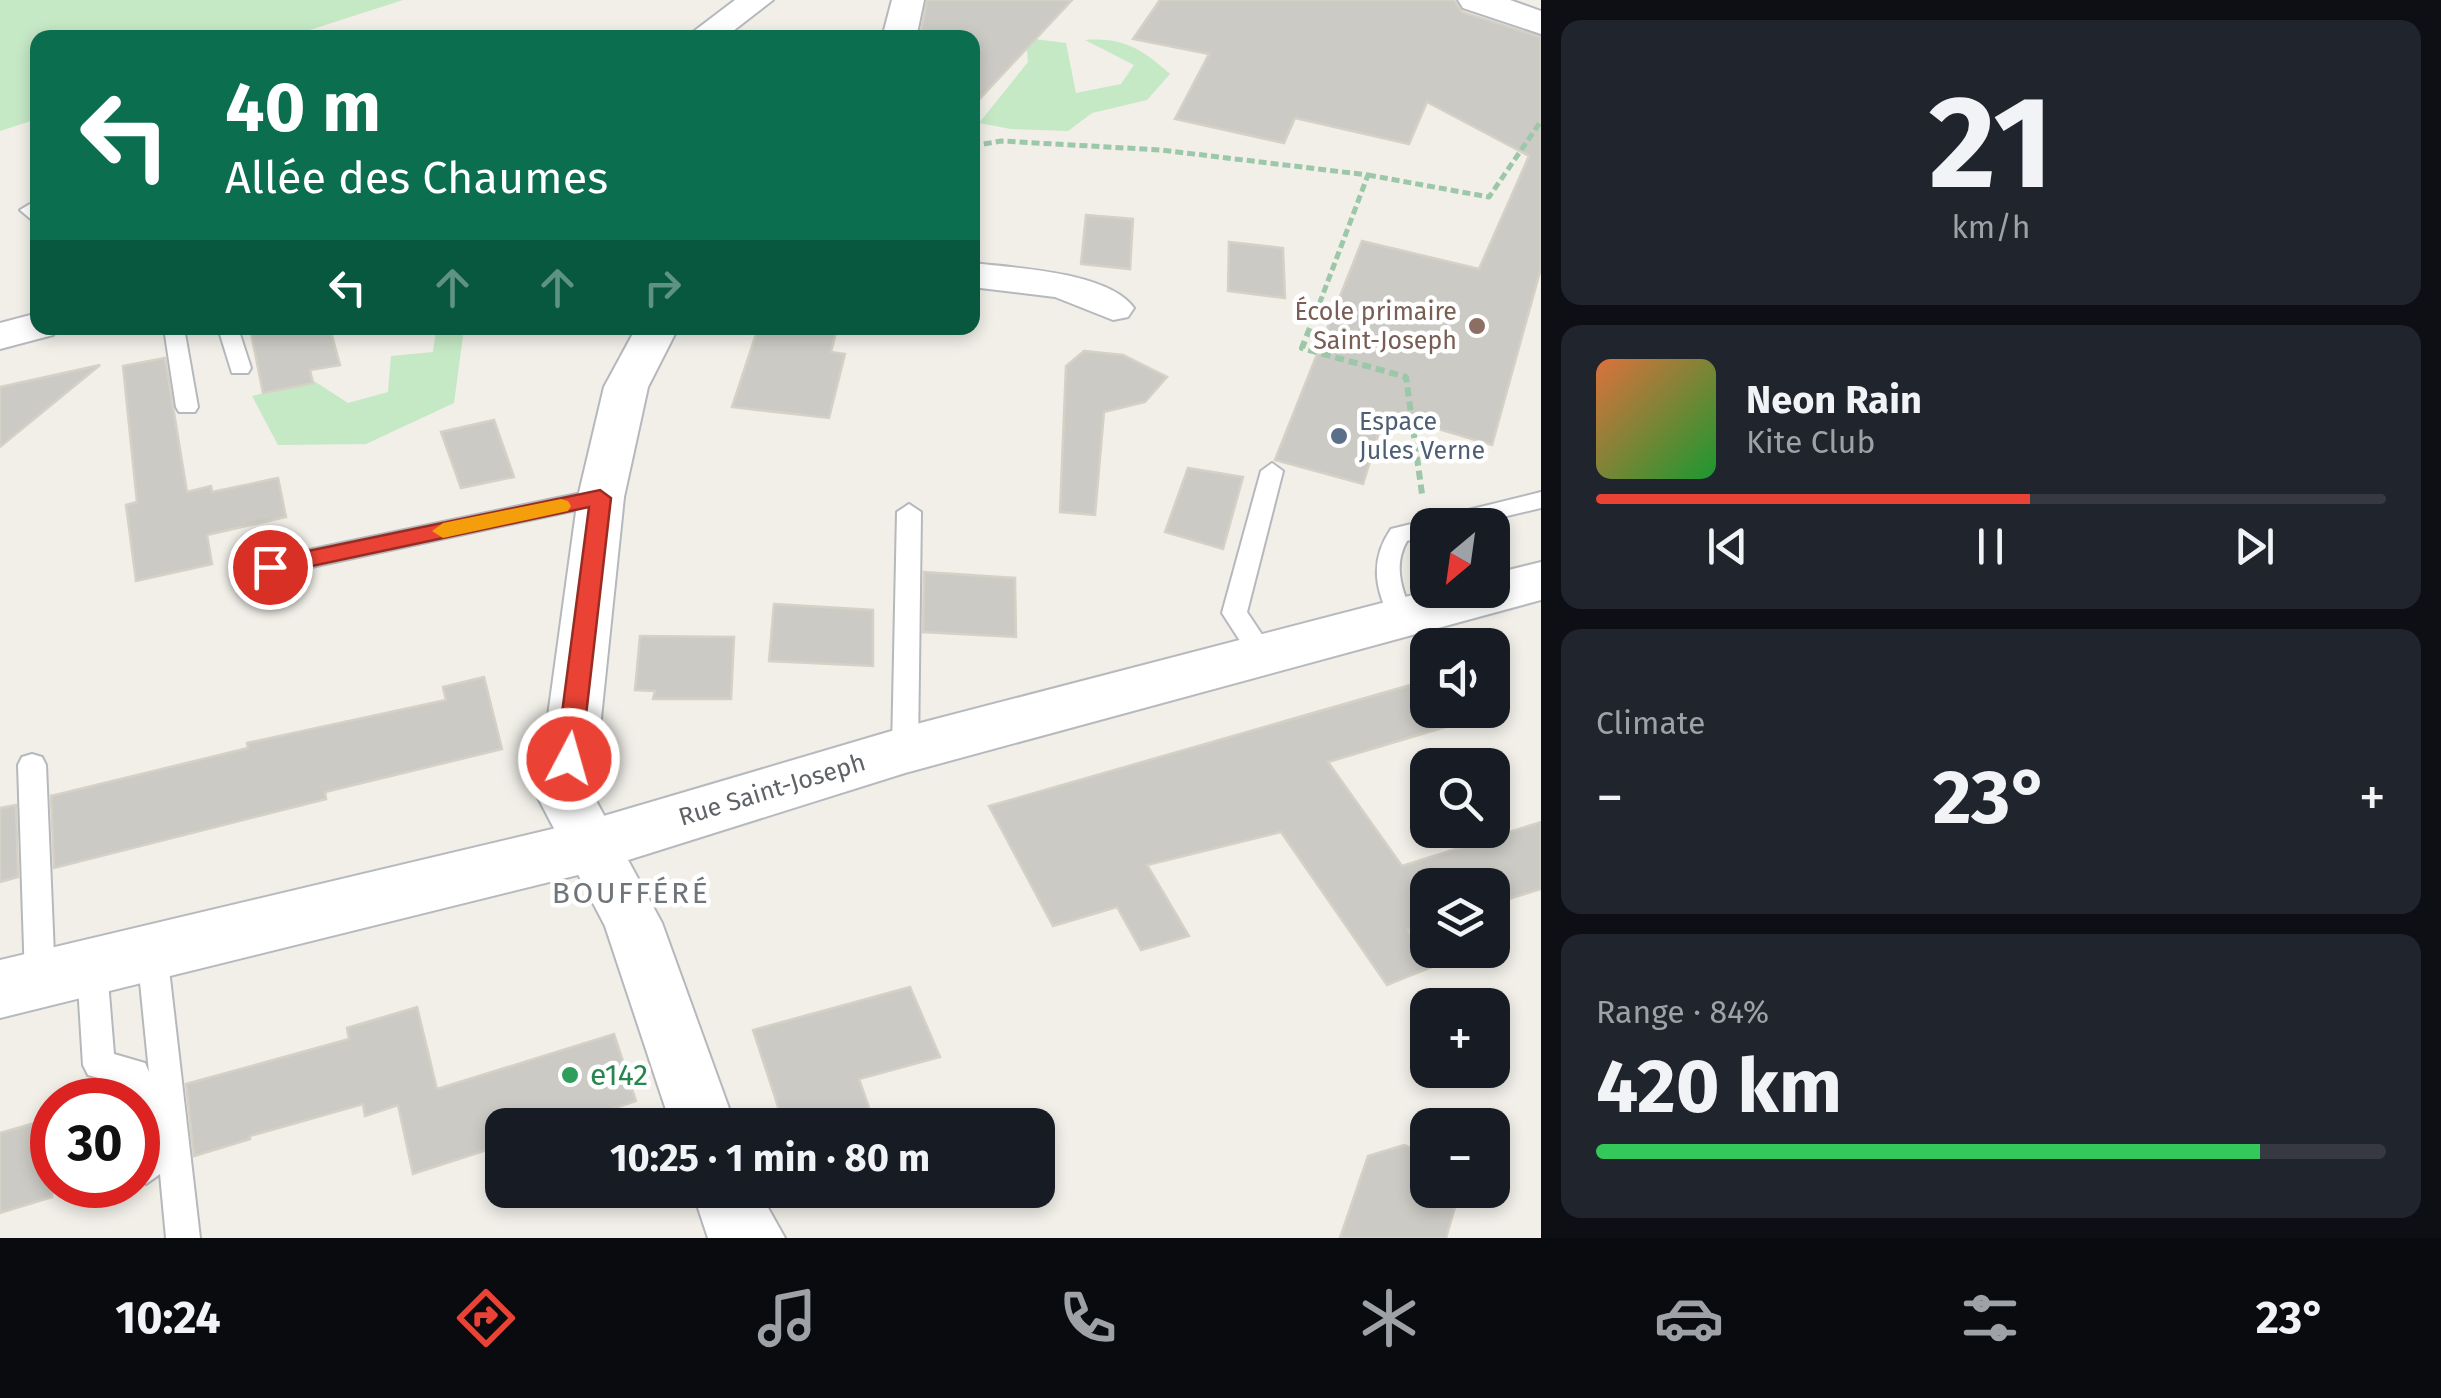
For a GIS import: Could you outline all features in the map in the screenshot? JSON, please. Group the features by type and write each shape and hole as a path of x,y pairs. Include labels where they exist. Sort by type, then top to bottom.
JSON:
{"street":[{"path":"713,30 757,0"},
{"path":"901,30 908,0"},
{"path":"1476,0 1541,23"},
{"path":"980,277 1064,286 1114,308"},
{"path":"0,336 30,328"},
{"path":"653,335 626,386 600,498 565,796 632,923 697,1108"},
{"name":"Rue Saint-Joseph","path":"44,979 590,846 905,750 1541,582"},
{"path":"732,1208 738,1226 751,1238"}],"lane":[{"path":"175,335 187,407"},
{"path":"230,335 240,368"},
{"path":"1262,654 1234,613 1272,471"},
{"path":"270,567 600,498"},
{"path":"1507,508 1541,500"},
{"path":"905,750 909,512"},
{"path":"1402,618 1388,586 1388,558 1399,536 1410,532"},
{"path":"32,765 44,979 99,1066 134,1073 135,1078"},
{"path":"152,952 184,1238"}],"path":[{"path":"980,145 1001,141 1161,150 1368,175 1490,198 1541,121"},
{"path":"1368,175 1302,348 1406,377 1424,508"}],"green space":[{"path":"0,0 403,0 310,30 30,30 30,121 0,131"},
{"path":"1026,38 1066,43 1076,93 1121,84 1134,65 1085,40 1110,41 1131,46 1170,74 1147,100 1092,113 1068,131 1011,129 980,123 1028,62"},
{"path":"435,335 463,335 454,403 366,444 278,445 252,396 314,381 348,403 388,392 391,356 433,352"}],"building":[{"path":"927,0 1072,0 980,98 980,30 921,30"},
{"path":"1160,0 1454,0 1462,12 1541,37 1541,268 1492,445 1385,413 1363,484 1275,460 1362,241 1479,269 1529,156 1427,102 1409,144 1295,118 1284,143 1175,119 1209,54 1133,39"},
{"path":"1086,215 1133,219 1130,269 1081,264"},
{"path":"1229,242 1283,248 1285,298 1228,291"},
{"path":"251,335 332,335 340,365 310,370 313,383 263,393"},
{"path":"756,335 835,335 831,352 845,354 829,418 732,407"},
{"path":"1084,351 1123,355 1167,377 1145,402 1104,412 1095,515 1060,512 1066,366"},
{"path":"165,358 187,492 211,486 212,492 278,478 286,517 207,535 212,564 136,581 126,505 137,502 123,366"},
{"path":"100,365 0,447 0,387"},
{"path":"494,420 514,477 461,488 441,432"},
{"path":"1188,468 1243,477 1223,549 1165,532"},
{"path":"924,572 1015,578 1016,637 923,632"},
{"path":"774,604 873,610 873,666 769,661"},
{"path":"640,636 734,637 731,699 653,699 655,691 635,690"},
{"path":"484,677 502,749 325,792 326,799 54,868 51,796 248,748 247,743 446,700 443,687"},
{"path":"1410,685 1410,728 1442,728 1328,762 1402,866 1459,848 1510,848 1510,832 1541,822 1541,889 1510,898 1510,868 1410,868 1410,968 1430,968 1387,985 1281,832 1147,865 1189,936 1141,950 1117,907 1053,926 989,806"},
{"path":"16,805 18,877 0,882 0,808"},
{"path":"910,987 940,1057 859,1079 869,1108 778,1108 753,1030"},
{"path":"417,1007 437,1089 614,1034 636,1101 615,1108 485,1108 485,1151 413,1174 398,1105 365,1116 363,1104 194,1156 186,1084 349,1039 347,1028"},
{"path":"30,1124 30,1204 0,1213 0,1133"},
{"path":"1404,1145 1410,1148 1410,1208 1455,1208 1446,1238 1340,1238 1368,1156"}],"slow traffic":[{"path":"443,531 561,506"}],"place":[{"name":"École primaire Saint-Joseph","path":"1477,326"},
{"name":"Espace Jules Verne","path":"1339,436"},
{"name":"e142","path":"570,1075"}],"district":[{"name":"BOUFFÉRÉ","path":"631,893"}],"route":[{"path":"270,567 600,498 569,759"}]}
